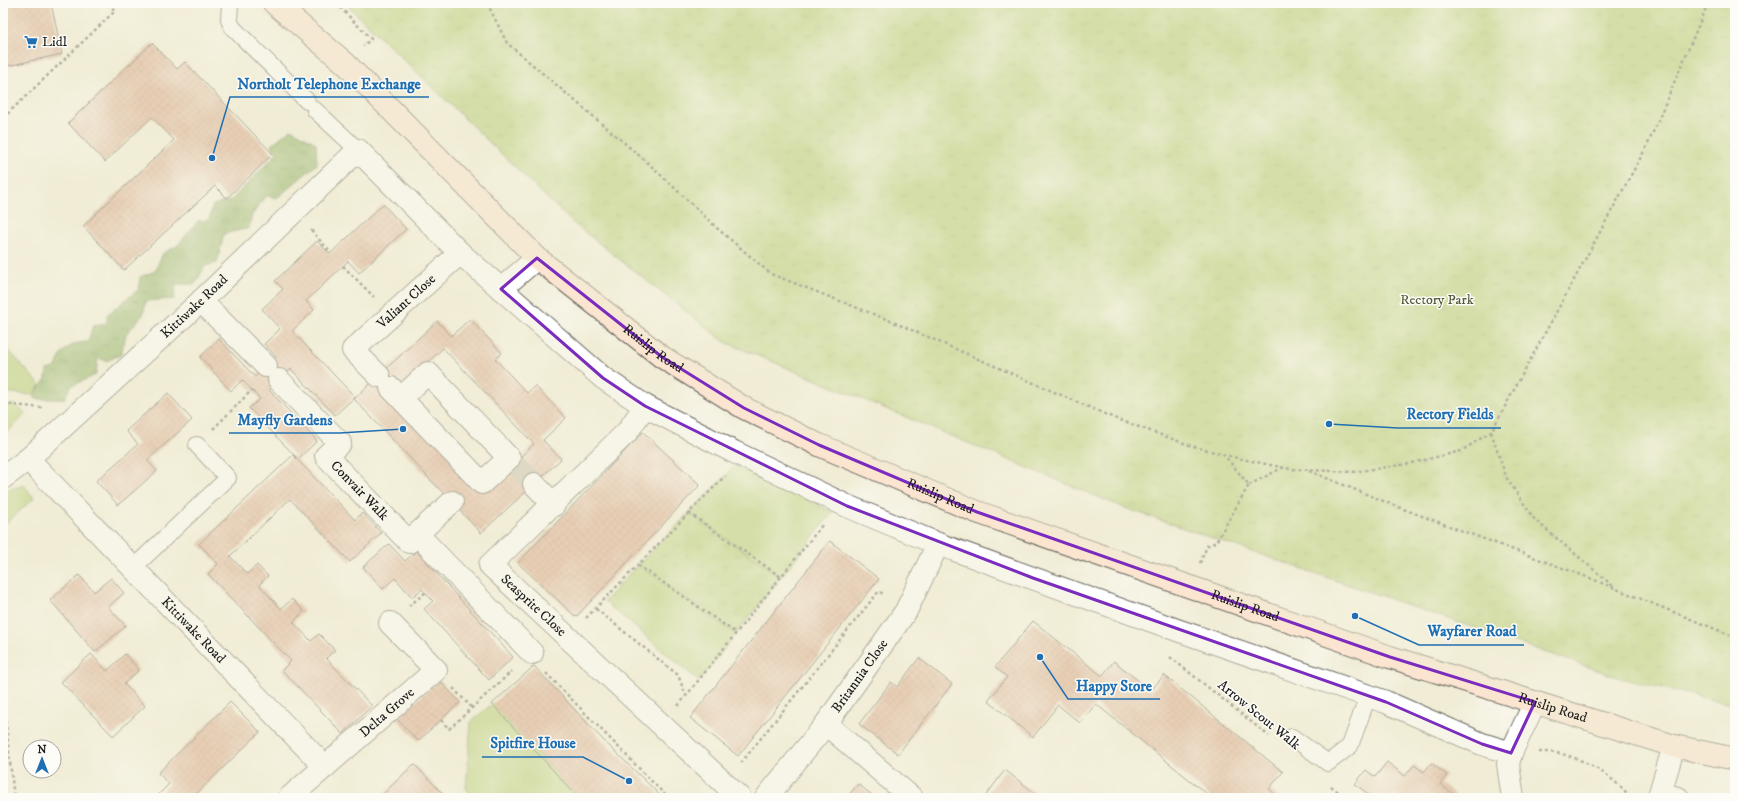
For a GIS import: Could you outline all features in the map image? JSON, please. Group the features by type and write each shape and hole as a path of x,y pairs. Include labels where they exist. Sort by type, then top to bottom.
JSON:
{"main road":[{"name":"Ruislip Road","path":"274,3 345,64 537,258 662,357 744,408 819,445 977,512 1390,656 1674,746 1735,759"}],"street":[{"path":"358,150 460,253 603,378 645,406 744,457 847,506 938,544 1177,630 1368,696 1482,744 1511,753"},
{"name":"Kittiwake Road","path":"3,478 28,459 201,301 358,150"},
{"name":"Valiant Close","path":"391,387 353,350 460,253"},
{"path":"501,289 537,258"},
{"name":"Convair Walk","path":"201,301 340,443 326,456 408,542 417,534"},
{"path":"428,373 511,460 482,483 391,387 428,373"},
{"name":"Seasprite Close","path":"645,406 627,432 554,505 490,565 740,798"},
{"name":"Kittiwake Road","path":"28,459 325,767"},
{"path":"534,484 554,505"},
{"path":"452,502 417,534 531,654"},
{"name":"Britannia Close","path":"766,798 826,724 906,611 938,544"},
{"name":"Delta Grove","path":"289,798 436,670 390,622"},
{"path":"1513,798 1508,764 1511,753 1535,702"},
{"path":"826,724 912,798"},
{"path":"1674,746 1660,793 1678,798"}],"lane":[{"path":"230,3 229,20 233,28 358,150"},
{"path":"134,568 228,478 197,445"},
{"path":"1292,737 1328,763 1350,746 1368,696"}],"path":[{"path":"3,118 115,11 108,3"},
{"path":"336,3 371,39 359,50"},
{"path":"487,3 507,43 648,163 718,229 771,274 891,321 1114,418 1192,446 1283,468 1353,472 1408,464 1461,451 1491,432 1648,144 1708,3"},
{"path":"343,266 392,314"},
{"path":"197,445 252,390"},
{"path":"3,404 44,408 64,426"},
{"path":"1491,432 1506,476 1535,520 1615,588"},
{"path":"1224,454 1248,485"},
{"path":"568,637 744,457"},
{"path":"1199,568 1207,546 1216,542 1248,485 1283,468"},
{"path":"1307,470 1403,509 1615,588 1735,637"},
{"path":"689,513 781,577"},
{"path":"663,725 828,518"},
{"path":"638,565 736,634"},
{"path":"725,783 879,591 906,611"},
{"path":"596,609 678,675 686,696"},
{"path":"441,720 449,729 531,654 668,798"},
{"name":"Arrow Scout Walk","path":"1168,656 1273,739"},
{"path":"3,697 14,798"},
{"path":"1511,753 1547,752 1584,760 1624,789 1632,798"},
{"path":"1328,783 1346,798"}],"highlighted area":[{"path":"537,258 662,357 744,408 819,445 977,512 1390,657 1535,702 1511,753 1482,744 1386,702 1033,578 847,506 645,406 603,378 501,289"}],"green space":[{"name":"Rectory Park","path":"345,3 1735,3 1735,705 1620,678 1122,507 725,342 572,222"},
{"path":"291,129 316,143 317,164 277,198 266,196 252,215 249,228 224,234 217,263 205,266 195,284 176,284 174,299 146,301 143,315 126,334 121,355 106,361 98,358 96,375 71,386 64,399 36,399 33,395 46,379 47,370 56,367 58,361 67,348 82,342 88,342 93,326 107,323 107,315 139,289 140,277 155,271 163,253 177,246 198,221 209,220 213,205 231,200 277,153 271,145"},
{"path":"3,344 40,385 33,395 3,392"},
{"path":"3,404 16,405 26,414 3,436"},
{"path":"738,463 833,512 781,577 689,513"},
{"path":"24,485 34,498 3,526 3,489 5,491"},
{"path":"689,513 781,577 736,634 638,565"},
{"path":"638,565 736,634 699,681 604,601"},
{"path":"492,704 579,798 476,798 466,789 471,722"}],"building":[{"name":"Lidl","path":"3,3 51,3 62,54 3,67"},
{"path":"152,43 177,69 185,62 273,154 227,198 215,186 124,270 83,226 174,140 152,117 105,162 68,123"},
{"path":"383,204 406,229 359,273 348,261 306,301 314,310 292,331 355,397 335,415 291,369 269,390 317,441 298,459 249,408 260,399 252,390 242,380 231,391 200,357 219,339 255,377 276,357 264,344 280,329 262,309 283,289 275,281 317,241 330,254"},
{"path":"470,319 502,353 495,359 527,393 535,386 566,418 543,440 561,459 481,533 354,399 437,321 451,336","holes":["443,348 534,444 484,491 400,389"]},
{"path":"168,393 192,420 147,460 157,471 118,505 96,481 138,444 126,431"},
{"path":"643,432 700,485 576,617 518,563"},
{"path":"293,455 355,520 362,513 381,533 350,562 290,499 230,556 247,574 257,565 268,576 259,585 281,609 292,599 304,611 293,622 311,641 319,634 335,650 326,658 372,706 343,734 282,670 291,661 208,574 218,564 199,544"},
{"path":"830,541 879,579 738,756 690,718"},
{"path":"389,544 405,561 416,551 513,657 489,680 424,609 433,601 422,589 412,597 395,578 383,589 363,567"},
{"path":"79,575 94,592 111,578 124,593 108,607 126,626 95,652 50,600"},
{"path":"1033,621 1102,676 1114,661 1151,691 1164,675 1283,772 1269,789 1280,798 1212,798 1096,704 1080,723 1058,705 1033,737 988,701 1007,677 995,667"},
{"path":"91,654 107,671 125,654 139,670 124,684 145,706 113,736 61,682"},
{"path":"919,658 952,684 898,754 859,724 891,682 897,687"},
{"path":"534,666 604,741 663,798 579,798 574,793 492,704"},
{"path":"439,680 460,702 418,741 397,719"},
{"path":"230,702 260,732 192,798 155,798 169,784 158,773"},
{"path":"1387,762 1405,776 1414,765 1424,772 1431,763 1447,775 1440,784 1459,798 1397,798 1394,795 1392,798 1373,798 1355,784 1366,770 1375,777"},
{"path":"414,764 447,798 379,798"},
{"path":"1005,770 1041,798 984,798"},
{"path":"858,784 876,798 846,798"}],"tunnel":[{"path":"514,463 534,484"}],"place":[{"name":"Lidl","path":"31,42"},
{"name":"Northolt Telephone Exchange","path":"212,158"},
{"name":"Rectory Fields","path":"1329,424"},
{"name":"Mayfly Gardens","path":"403,429"},
{"name":"Wayfarer Road","path":"1355,616"},
{"name":"Happy Store","path":"1040,657"},
{"name":"Spitfire House","path":"629,781"}]}
